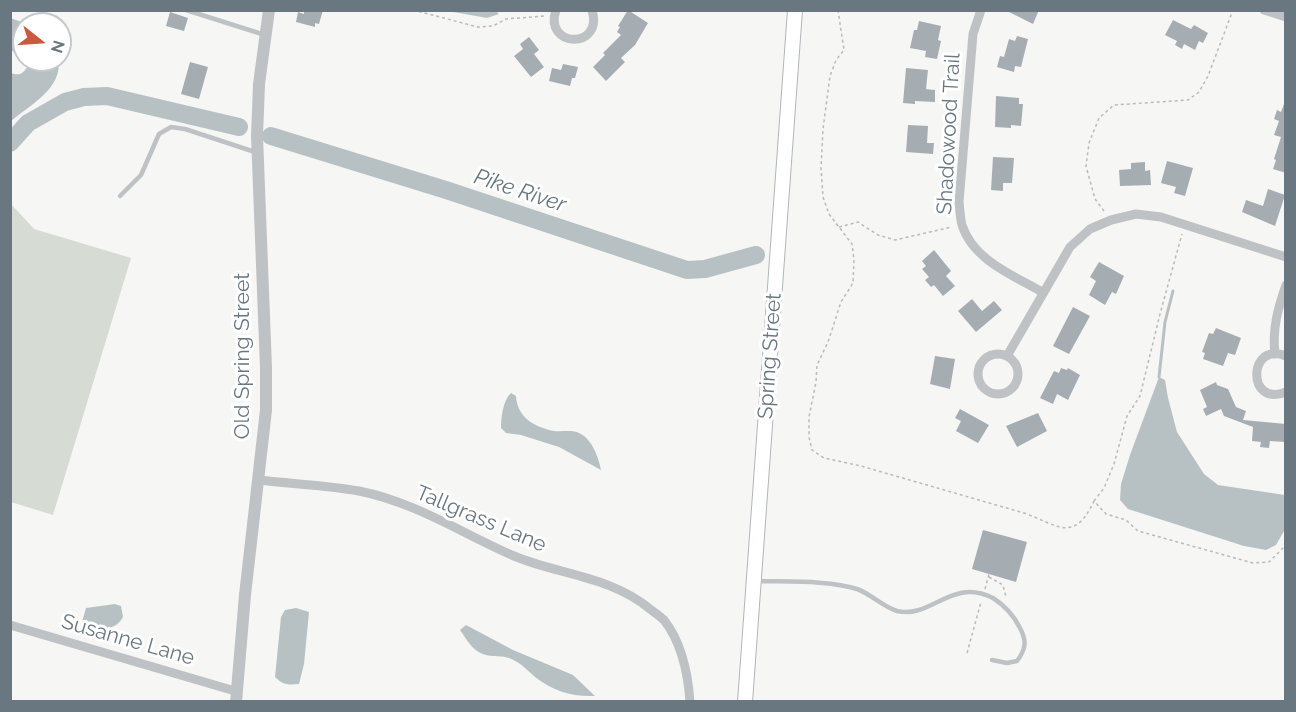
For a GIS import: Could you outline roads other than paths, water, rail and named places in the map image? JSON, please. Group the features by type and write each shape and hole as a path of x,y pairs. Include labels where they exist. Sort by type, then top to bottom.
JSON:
{"main road":[{"name":"Spring Street","path":"745,702 795,10"}],"street":[{"name":"Old Spring Street","path":"236,696 266,410 267,368 257,136 259,84 269,10"},
{"path":"555,13 554,23 561,35 573,40 587,36 591,30 594,24 592,10"},
{"name":"Shadowood Trail","path":"981,10 973,34 959,202 962,225 973,246 984,258 1042,292"},
{"path":"1264,10 1286,17"},
{"path":"1007,356 1070,247 1090,229 1111,220 1136,214 1161,217 1286,257"},
{"path":"1275,354 1273,339 1277,312 1286,285"},
{"path":"995,354 1007,356 1013,360 1018,372 1015,386 1004,394 990,393 980,384 978,378 980,365 989,356 995,354"},
{"path":"1286,356 1275,354 1263,359 1256,370 1258,383 1267,392 1274,394 1286,392"},
{"name":"Tallgrass Lane","path":"259,480 358,491 397,502 429,514 516,556 617,587 639,600 663,620 680,649 688,678 690,702"},
{"name":"Susanne Lane","path":"10,625 236,696"}],"lane":[{"path":"186,10 265,35"},
{"path":"120,196 141,175 159,134 171,127 186,129 258,153"},
{"path":"754,580 836,585 855,589 896,611 914,611 966,591 984,594 1001,604 1015,618 1025,637 1024,651 1017,661 1007,663 992,660"}],"waterway":[{"name":"Pike River","path":"10,143 28,123 65,102 84,97 107,96 239,127"},
{"name":"Pike River","path":"271,136 446,190 687,270 705,269 756,255"},
{"path":"1159,377 1165,322 1173,291"}]}
